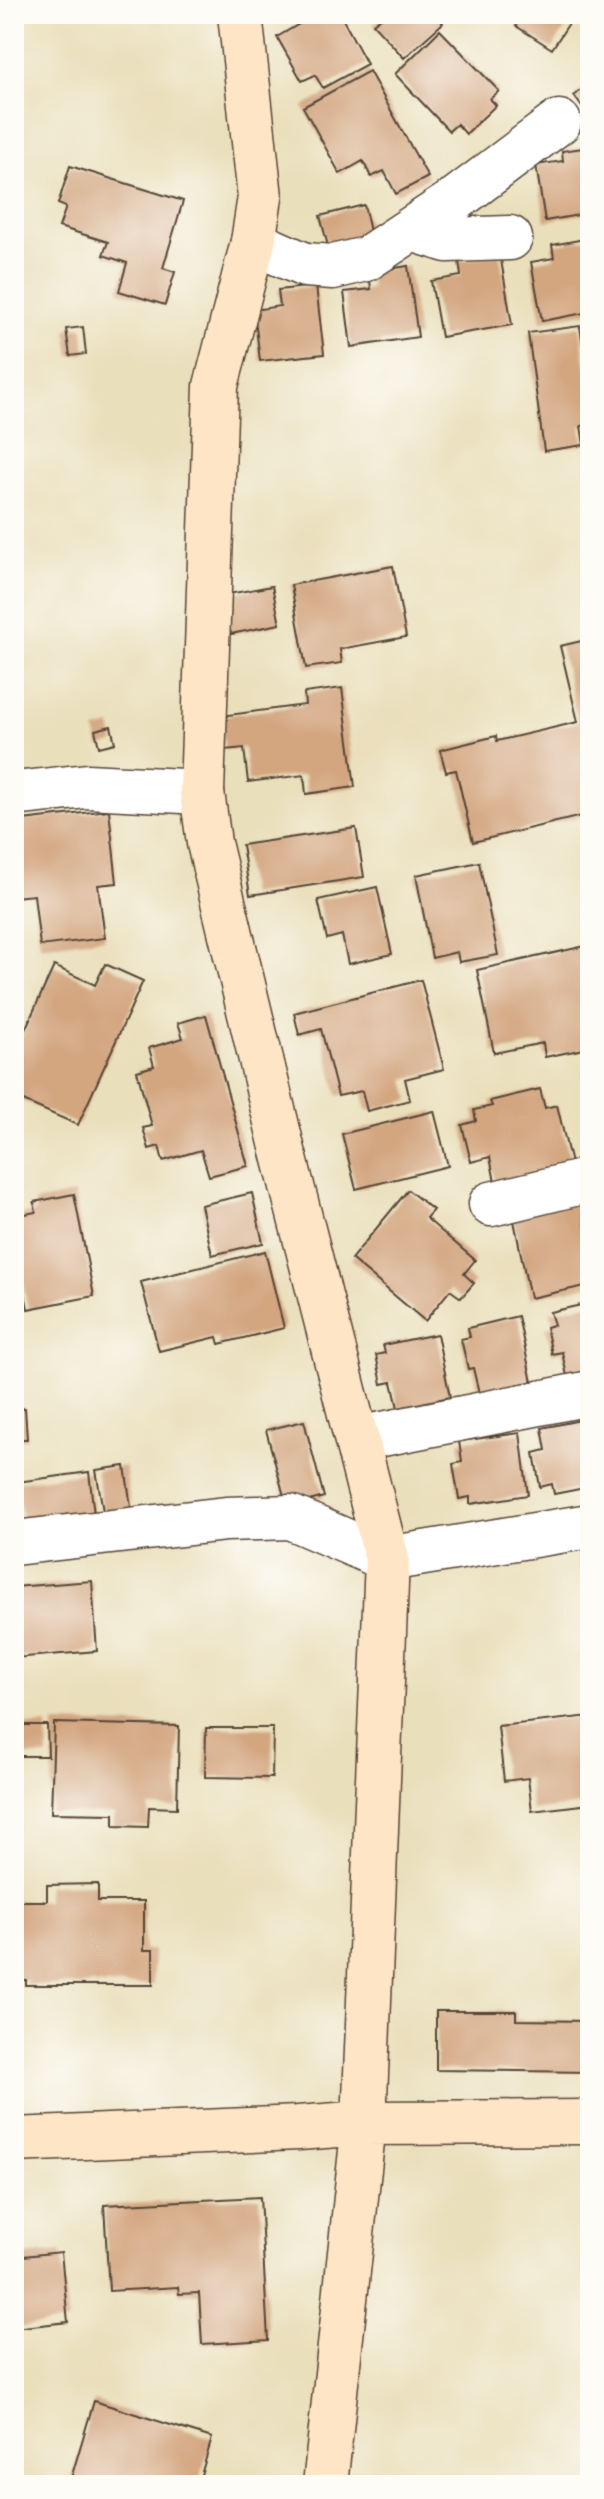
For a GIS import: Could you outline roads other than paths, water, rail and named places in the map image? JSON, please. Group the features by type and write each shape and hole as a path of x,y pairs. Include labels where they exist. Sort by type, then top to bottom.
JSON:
{"street":[{"path":"240,14 260,197 253,242 216,386 202,792 216,874 387,1559 364,2123 325,2485"},
{"path":"253,242 305,265 333,267 366,259 455,200 559,122"},
{"path":"412,229 447,240 510,238"},
{"path":"14,794 87,786 202,792"},
{"path":"491,1204 590,1180"},
{"path":"357,1439 590,1393"},
{"path":"14,1543 226,1519 290,1517 387,1559 590,1526"},
{"path":"14,2140 364,2123 590,2122"}]}
